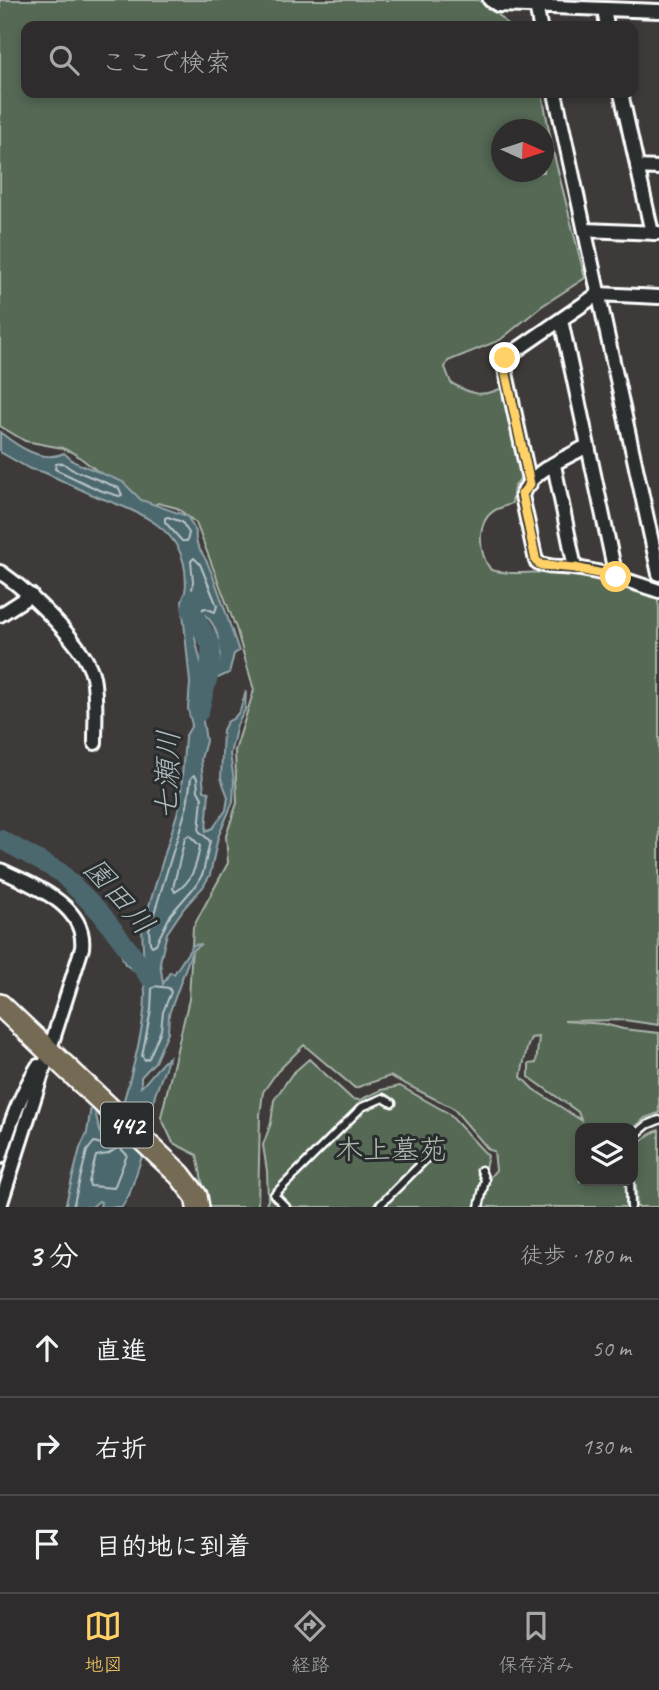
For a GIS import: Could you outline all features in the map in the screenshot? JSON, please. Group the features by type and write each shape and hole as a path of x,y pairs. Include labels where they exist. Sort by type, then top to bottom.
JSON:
{"highway":[{"name":"442","path":"0,1005 180,1175 196,1196 198,1207"}],"street":[{"path":"490,0 498,5 536,3 659,11"},
{"path":"536,3 540,21"},
{"path":"604,9 606,21"},
{"path":"556,98 598,294 653,516 659,574"},
{"path":"584,230 655,233 622,98"},
{"path":"637,167 659,168"},
{"path":"530,484 504,361 598,294 659,297"},
{"path":"561,320 616,577"},
{"path":"587,446 540,474 522,494 536,561 541,565 575,568 616,577 659,591"},
{"path":"554,466 575,568"},
{"path":"0,572 31,595 71,639 91,672 96,743"},
{"path":"0,615 31,595"},
{"path":"0,870 56,900 78,922 82,932 82,948 0,1206"},
{"path":"0,1157 23,1090 48,1051"}],"lane":[{"path":"286,1207 274,1195 362,1107 383,1098 392,1103"},
{"path":"638,1133 659,1120"},
{"path":"378,1207 436,1149"},
{"path":"479,1207 485,1180 481,1170"},
{"path":"629,1186 631,1207"}],"green space":[{"path":"0,0 478,0 497,13 504,21 21,21 21,98 543,98 547,119 491,119 491,182 554,182 554,155 585,278 542,306 500,340 448,361 445,367 451,383 464,390 482,394 502,388 509,394 525,472 514,487 512,503 490,514 482,529 481,547 491,570 507,573 582,574 657,596 659,1025 624,1020 564,1021 659,1033 659,1113 645,1118 638,1124 575,1123 575,1186 626,1186 626,1207 483,1207 490,1177 496,1170 494,1151 489,1150 453,1108 390,1076 355,1088 304,1045 277,1072 263,1092 258,1207 203,1207 206,1201 197,1155 173,1143 161,1117 189,999 193,927 228,863 226,836 237,803 235,751 254,690 236,628 196,523 177,508 158,503 143,506 74,453 25,441 0,426","holes":["539,1037 536,1063 529,1064 529,1077 578,1112 581,1120 533,1089 521,1077 529,1042 531,1038"]},
{"name":"木上墓苑","path":"309,1059 352,1099 360,1100 381,1090 400,1086 448,1113 488,1156 475,1207 265,1207 268,1200 263,1145 271,1123 274,1100 292,1074"},
{"path":"659,1130 659,1207 636,1207 638,1145"}],"water":[{"path":"0,432 38,455 56,456 64,453 74,462 123,482 141,500 187,516 212,573 239,651 234,654 229,673 218,678 215,674 220,651 214,627 205,615 196,622 195,638 204,675 203,721 206,741 201,759 204,791 209,792 206,831 213,828 226,810 228,797 221,778 223,730 227,722 240,711 246,691 245,710 237,725 230,754 234,781 233,802 218,837 210,875 167,933 160,962 163,984 170,972 174,974 193,945 202,944 192,951 169,1014 168,1032 155,1062 141,1077 141,1087 169,1057 155,1095 148,1128 123,1103 143,1022 143,977 125,964 113,934 93,909 39,866 0,842 0,837 60,868 69,886 112,919 129,959 144,967 142,929 180,804 185,737 192,725 188,709 190,683 182,602 186,582 185,570 174,542 153,522 43,472 30,469 0,452"},
{"path":"92,1100 102,1139 114,1120 145,1148 129,1195 122,1207 100,1207 99,1201 92,1207 65,1207 80,1148 87,1133"}],"waterway":[{"name":"七瀬川","path":"193,599 191,610 211,645 210,670 199,712"},
{"name":"園田川","path":"0,839 60,872 100,912 150,978"}],"route":[{"path":"505,358 504,365 530,484 522,494 537,563 616,577"}]}
